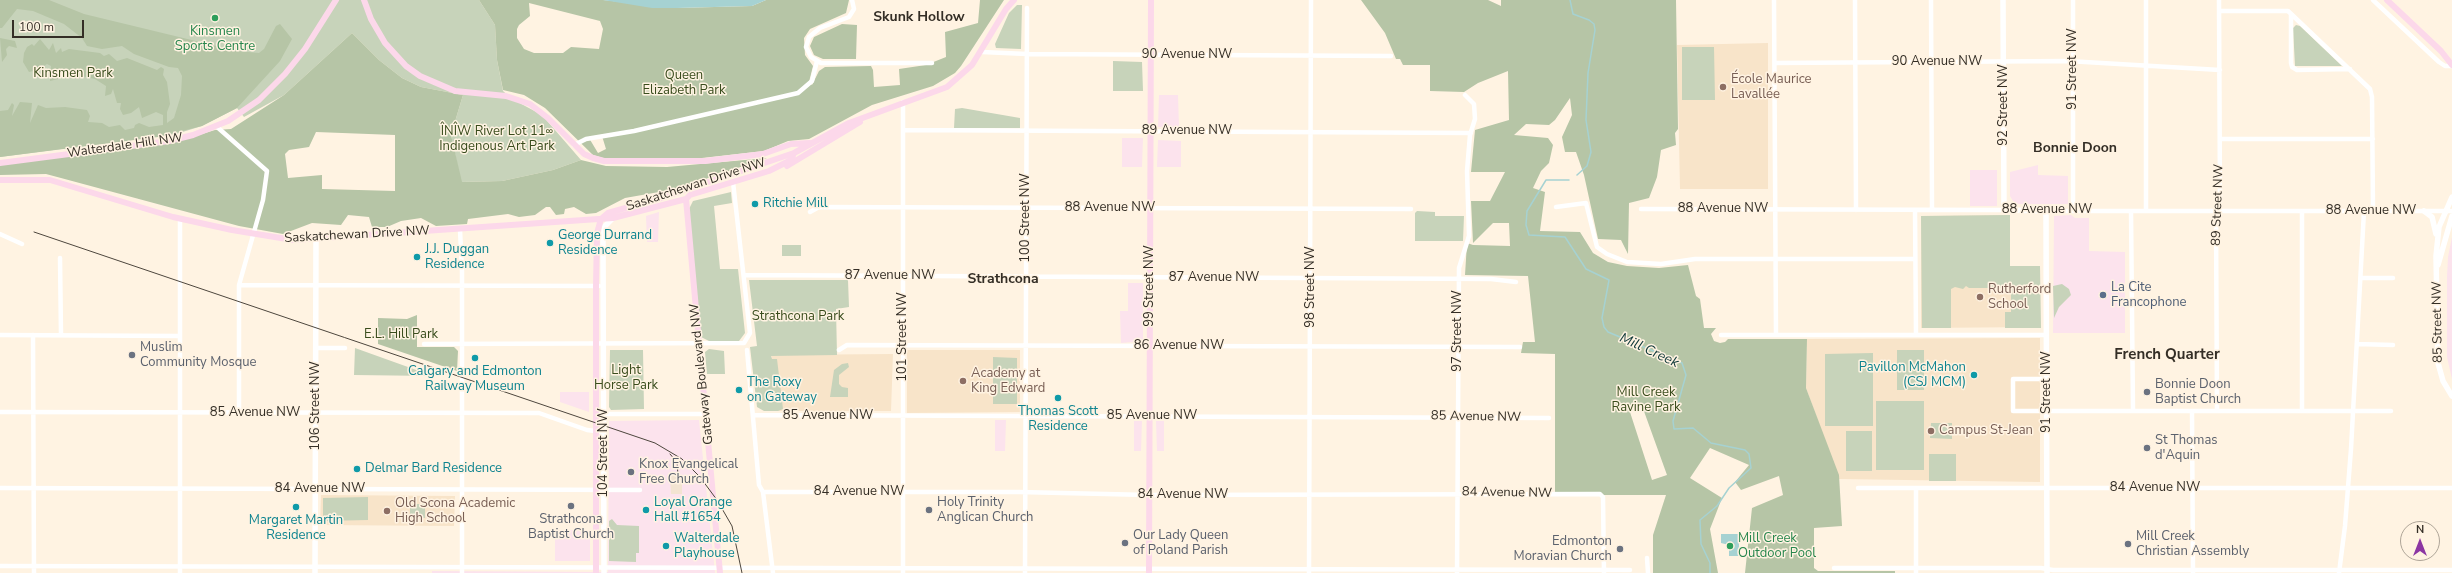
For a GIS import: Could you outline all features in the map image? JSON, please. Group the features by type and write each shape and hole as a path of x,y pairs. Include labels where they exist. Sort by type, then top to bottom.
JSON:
{"main road":[{"name":"Walterdale Hill NW","path":"0,163 169,141 216,126 249,108 277,82 305,49 336,0"},
{"path":"364,0 371,19 381,38 412,71 428,80 455,91 506,96 522,100 537,108 584,154 604,161 689,162 762,154 791,144 815,142"},
{"name":"Saskatchewan Drive NW","path":"601,219 608,213 661,198 794,153 849,123 868,117 903,102 948,87 965,74 982,52 1006,8 1014,0"},
{"name":"99 Street NW","path":"1149,571 1151,0"},
{"path":"2386,0 2440,51 2452,65"},
{"path":"2440,51 2452,58"},
{"name":"Saskatchewan Drive NW","path":"0,180 56,182 180,219 281,239 316,239 460,230 584,219 613,218 686,199 690,195 769,171 784,168 868,117"},
{"path":"787,146 792,148 794,153"},
{"name":"Saskatchewan Drive NW","path":"769,171 791,160 794,153"},
{"path":"661,198 686,199"},
{"name":"Gateway Boulevard NW","path":"686,199 720,570"},
{"path":"584,219 591,224 597,233"},
{"name":"104 Street NW","path":"596,570 596,286 597,233 601,219"}],"street":[{"path":"852,0 854,9 849,18 820,28 809,37 806,43 807,50 819,62 932,63"},
{"name":"98 Street NW","path":"1309,571 1311,0"},
{"path":"1774,0 1776,335"},
{"path":"1855,0 1856,210"},
{"path":"1931,0 1932,210"},
{"name":"92 Street NW","path":"2004,0 2004,210"},
{"name":"91 Street NW","path":"2073,0 2073,211"},
{"path":"2146,0 2146,210"},
{"name":"89 Street NW","path":"2217,411 2216,218 2218,211 2220,139 2219,0"},
{"path":"2373,0 2439,62 2445,66 2452,65"},
{"name":"100 Street NW","path":"1025,571 1027,8"},
{"path":"2219,11 2289,12 2372,91 2372,211"},
{"path":"2289,12 2290,63 2292,67 2297,70 2350,69"},
{"name":"90 Avenue NW","path":"982,52 1027,54 1391,56"},
{"path":"574,145 586,139 642,130 798,93 812,82 819,62"},
{"name":"90 Avenue NW","path":"1775,63 2073,62 2220,70"},
{"name":"97 Street NW","path":"1457,571 1458,279 1460,263 1469,233 1468,171 1470,133 1474,120 1475,107 1465,95"},
{"name":"101 Street NW","path":"903,102 903,571"},
{"path":"216,126 267,171 263,200 239,285 239,413"},
{"name":"89 Avenue NW","path":"903,130 1470,133"},
{"path":"2220,139 2373,139"},
{"path":"424,344 604,343 738,345 746,341 750,334 733,182"},
{"name":"85 Street NW","path":"2452,197 2444,211 2437,239 2438,363 2443,381 2452,396"},
{"path":"1556,208 1586,203 1595,244 1600,249 1613,256 1627,262 1641,264 1661,264 1695,259 1915,259"},
{"name":"88 Avenue NW","path":"810,212 819,207 1411,209"},
{"name":"88 Avenue NW","path":"1641,209 2452,211"},
{"path":"1915,210 1916,335"},
{"name":"91 Street NW","path":"2046,211 2047,571"},
{"path":"2131,211 2133,411"},
{"path":"2302,211 2302,411"},
{"path":"2339,572 2348,488 2364,211"},
{"path":"2424,211 2431,215 2434,220 2437,239"},
{"name":"85 Street NW","path":"2438,268 2452,216"},
{"name":"104 Street NW","path":"604,570 604,230 606,223 613,218"},
{"path":"180,219 180,573"},
{"path":"460,230 462,285 462,573"},
{"path":"0,234 22,244"},
{"name":"106 Street NW","path":"315,573 316,239"},
{"path":"60,258 61,335"},
{"name":"87 Avenue NW","path":"744,275 1491,279 1516,282"},
{"path":"2361,278 2393,278"},
{"path":"239,285 604,286"},
{"path":"0,335 180,336"},
{"path":"34,335 34,573"},
{"path":"1721,335 2046,335"},
{"path":"2357,344 2393,345"},
{"name":"86 Avenue NW","path":"839,350 847,345 1520,347"},
{"path":"316,348 345,348"},
{"path":"747,350 754,415 759,485 763,492 773,571"},
{"path":"2046,379 2013,379 2013,411 2391,411"},
{"path":"2192,411 2193,572"},
{"name":"85 Avenue NW","path":"0,412 539,413 596,432 604,432"},
{"path":"596,414 705,414"},
{"name":"85 Avenue NW","path":"754,415 1310,418 1458,416 1549,418"},
{"name":"84 Avenue NW","path":"0,488 640,490"},
{"name":"84 Avenue NW","path":"1858,488 2452,488"},
{"path":"1916,488 1916,570"},
{"name":"84 Avenue NW","path":"763,492 1026,492 1149,495 1457,493 1603,494 1604,571"},
{"path":"1647,558 1648,573"},
{"path":"0,566 462,566 596,570 773,571 1149,571 1180,569 1309,571 1630,570"},
{"path":"1834,568 2193,572 2452,570"}],"shaded area":[{"name":"École Maurice Lavallée","path":"1768,43 1768,189 1680,189 1677,45"},
{"path":"1159,95 1178,95 1179,127 1158,127"},
{"path":"1122,138 1143,138 1142,167 1122,167"},
{"path":"1158,140 1181,141 1181,167 1157,167"},
{"path":"2038,165 2038,175 2068,176 2068,204 2016,204 2013,201 2010,196 2010,172"},
{"path":"1970,170 1997,170 1997,206 1970,206"},
{"path":"659,212 658,242 647,242 646,216"},
{"name":"Rutherford School","path":"2010,215 2010,266 2039,266 2040,327 1921,328 1921,216"},
{"path":"2071,215 2075,218 2089,218 2089,251 2125,252 2125,333 2053,333 2054,216"},
{"path":"2452,237 2452,379 2447,357 2447,277 2448,257"},
{"path":"1128,283 1143,283 1143,341 1121,343 1120,311 1128,311"},
{"name":"Campus St-Jean","path":"2040,338 2040,482 1839,479 1806,388 1807,339"},
{"name":"Academy at King Edward","path":"907,350 1020,350 1020,412 907,413"},
{"path":"893,354 891,411 778,411 771,355"},
{"path":"560,392 589,392 589,412 560,402"},
{"path":"699,420 715,573 432,573 432,571 608,572 609,421"},
{"path":"995,420 1006,420 1005,451 995,451"},
{"path":"1134,421 1142,421 1141,451 1134,451"},
{"path":"1156,421 1164,421 1164,451 1157,451"},
{"path":"670,475 682,476 682,494 671,494"},
{"name":"Old Scona Academic High School","path":"321,495 455,496 454,526 320,525"},
{"path":"555,530 590,530 590,561 555,561"}],"green space":[{"name":"Kinsmen Park","path":"0,0 479,0 495,25 497,60 503,91 512,99 542,115 581,160 553,170 502,181 461,182 451,135 463,95 421,87 402,78 379,60 352,33 284,95 244,117 237,108 202,126 176,134 0,157"},
{"path":"0,0 49,0 84,14 237,51 259,53 264,49 276,26 280,24 292,39 280,61 237,108 202,126 158,137 0,157 0,111 8,110 12,103 14,105 12,116 20,102 32,103 30,123 38,105 46,108 65,107 87,110 90,116 88,122 102,123 109,127 120,125 125,130 134,128 135,125 139,123 149,127 163,125 163,115 156,112 142,118 139,107 131,113 123,115 120,109 121,103 117,103 113,89 111,94 105,96 106,86 95,79 63,72 58,79 50,81 51,66 47,64 38,70 29,72 23,62 24,53 27,47 32,44 34,46 40,39 49,50 53,43 56,53 61,48 62,52 69,49 100,53 104,56 109,54 117,61 127,58 157,70 161,67 164,69 163,75 167,82 170,104 167,112 167,123 174,118 181,95 182,76 178,68 169,67 134,54 122,46 102,49 87,46 82,38 64,24 33,11 17,9 2,28 0,28"},
{"name":"Queen Elizabeth Park","path":"479,0 603,0 677,8 752,6 766,0 849,0 846,13 810,29 804,38 805,55 813,66 809,82 812,85 819,71 825,67 871,66 873,70 874,87 900,85 899,69 926,65 946,57 945,32 978,23 980,0 1004,0 961,66 955,73 933,86 872,105 809,139 788,141 764,151 684,160 603,158 593,155 545,108 524,95 503,90 497,60 495,25","holes":["529,3 600,21 603,29 599,49 571,47 563,53 534,53 524,49 517,38 517,29 519,25 530,16","602,136 606,149 598,153 589,138"]},
{"name":"Mill Creek Ravine Park","path":"1361,0 1488,0 1501,6 1501,0 1676,0 1678,129 1675,133 1676,145 1661,150 1657,177 1649,198 1629,203 1628,254 1621,240 1598,239 1584,175 1576,152 1565,152 1562,137 1572,115 1570,98 1555,120 1549,125 1526,124 1514,135 1548,138 1553,145 1549,163 1541,171 1533,188 1545,192 1540,231 1580,232 1593,253 1608,262 1627,266 1659,268 1688,265 1696,296 1700,299 1704,328 1716,328 1711,334 1714,341 1720,343 1725,342 1728,339 1807,339 1806,388 1839,475 1842,526 1814,528 1814,568 1818,571 1895,571 1895,573 1745,573 1752,508 1783,495 1779,476 1741,490 1735,482 1749,465 1710,448 1690,478 1722,498 1710,529 1718,573 1653,573 1653,535 1666,495 1555,495 1555,354 1521,353 1523,342 1535,342 1528,276 1465,275 1467,243 1473,245 1510,246 1509,223 1493,223 1473,243 1471,201 1490,201 1505,172 1471,172 1475,130 1509,120 1508,71 1478,83 1464,92 1430,91 1430,65 1403,65 1400,59 1396,59 1385,33","holes":["1641,403 1667,475 1652,480 1629,409"]},
{"path":"1017,5 1022,5 1021,49 996,48 995,44 1009,13"},
{"path":"842,24 857,25 856,59 823,59 814,55 810,46 814,37"},
{"path":"2296,25 2300,26 2342,66 2295,66 2293,28"},
{"path":"352,33 379,60 402,78 421,87 463,95 451,135 462,182 502,181 553,170 581,160 606,166 667,167 767,158 676,189 625,198 596,213 586,214 574,207 565,209 564,214 556,215 550,207 546,207 535,215 519,217 508,214 468,219 467,224 436,226 421,218 401,221 387,227 372,227 369,217 348,215 341,225 312,223 283,234 239,226 46,174 0,175 0,165 186,139 215,130 231,129 284,95","holes":["316,132 395,135 395,191 322,189 322,175 288,178 285,154 289,150 309,147"]},
{"path":"0,38 15,41 17,48 9,46 6,49 7,55 2,62"},
{"path":"1682,47 1714,47 1715,100 1682,100"},
{"path":"1113,61 1142,62 1143,91 1113,91"},
{"path":"962,108 1020,118 1020,128 954,128 955,109"},
{"path":"731,192 732,203 714,206 720,269 738,269 745,333 739,341 709,341 701,337 689,209 693,201"},
{"path":"1417,211 1435,212 1435,216 1464,216 1463,241 1415,241 1415,213"},
{"name":"Rutherford School","path":"2010,215 2010,266 2040,266 2041,328 2005,328 2005,312 2011,312 2011,288 1969,288 1966,286 1963,289 1955,287 1951,289 1951,328 1922,328 1921,216"},
{"path":"782,245 801,245 801,256 782,256"},
{"name":"Strathcona Park","path":"749,280 848,280 849,307 836,309 837,355 771,356 772,359 777,359 783,409 778,411 764,411 757,407 750,347 757,346"},
{"path":"2062,284 2069,289 2071,295 2059,307 2054,318 2053,286"},
{"name":"E.L. Hill Park","path":"417,315 417,347 454,347 458,351 457,371 378,344 378,318 407,319"},
{"path":"355,348 433,376 354,375"},
{"path":"709,349 724,351 725,374 707,374 705,352"},
{"name":"Light Horse Park","path":"610,350 643,350 644,409 611,410 609,407"},
{"path":"1897,350 1924,350 1924,390 1897,390"},
{"path":"1873,353 1873,426 1825,426 1825,354"},
{"path":"993,357 1017,358 1017,404 993,404"},
{"path":"848,363 849,367 839,375 839,384 842,387 848,388 848,397 830,397 834,370 842,364"},
{"path":"1876,401 1924,401 1924,470 1876,470"},
{"path":"1931,423 1952,423 1952,439 1930,438"},
{"path":"1846,431 1872,431 1872,471 1846,471"},
{"path":"1929,454 1956,454 1956,481 1929,481"},
{"path":"368,497 368,520 323,521 323,498"},
{"path":"410,504 425,504 425,518 410,518"},
{"path":"612,519 617,525 639,526 639,553 636,553 636,562 609,561 609,521"}],"water":[{"path":"603,0 766,0 752,6 652,8"},
{"path":"1721,534 1739,534 1739,556 1729,556 1729,545 1721,543"}],"waterway":[{"name":"Mill Creek","path":"1570,0 1573,14 1589,20 1594,24 1595,30 1588,73 1586,120 1591,152 1587,166 1577,175"},
{"name":"Mill Creek","path":"1569,180 1546,180 1527,211 1526,225 1529,235 1565,237 1586,269 1609,280 1602,318 1604,327 1608,332 1682,363 1686,375 1673,421 1674,429 1693,428 1711,443 1745,450 1749,454 1751,468 1729,488 1717,506 1700,520 1701,544 1710,563 1710,573"}],"tram line":[{"path":"34,232 655,443 682,459 700,477 717,500 732,526 742,573"},
{"path":"670,454 677,462 678,475"}],"place":[{"name":"Kinsmen Sports Centre","path":"215,18"},
{"name":"École Maurice Lavallée","path":"1723,87"},
{"name":"Ritchie Mill","path":"755,204"},
{"name":"George Durrand Residence","path":"550,243"},
{"name":"J.J. Duggan Residence","path":"417,257"},
{"name":"La Cite Francophone","path":"2103,295"},
{"name":"Rutherford School","path":"1980,297"},
{"name":"Muslim Community Mosque","path":"132,355"},
{"name":"Calgary and Edmonton Railway Museum","path":"475,358"},
{"name":"Pavillon McMahon (CSJ MCM)","path":"1974,375"},
{"name":"Academy at King Edward","path":"963,381"},
{"name":"The Roxy on Gateway","path":"739,390"},
{"name":"Bonnie Doon Baptist Church","path":"2147,392"},
{"name":"Thomas Scott Residence","path":"1058,398"},
{"name":"Campus St-Jean","path":"1931,431"},
{"name":"St Thomas d'Aquin","path":"2147,448"},
{"name":"Delmar Bard Residence","path":"357,469"},
{"name":"Knox Evangelical Free Church","path":"631,472"},
{"name":"Strathcona Baptist Church","path":"571,506"},
{"name":"Margaret Martin Residence","path":"296,507"},
{"name":"Loyal Orange Hall #1654","path":"646,510"},
{"name":"Holy Trinity Anglican Church","path":"929,510"},
{"name":"Old Scona Academic High School","path":"387,511"},
{"name":"Our Lady Queen of Poland Parish","path":"1125,543"},
{"name":"Mill Creek Christian Assembly","path":"2128,544"},
{"name":"Walterdale Playhouse","path":"666,546"},
{"name":"Mill Creek Outdoor Pool","path":"1730,546"},
{"name":"Edmonton Moravian Church","path":"1620,549"}],"district":[{"name":"Skunk Hollow","path":"919,18"},
{"name":"Bonnie Doon","path":"2075,149"},
{"name":"Strathcona","path":"1003,280"},
{"name":"French Quarter","path":"2167,355"}],"park label":[{"name":"ÎNÎW River Lot 11∞ Indigenous Art Park","path":"497,140"}]}
